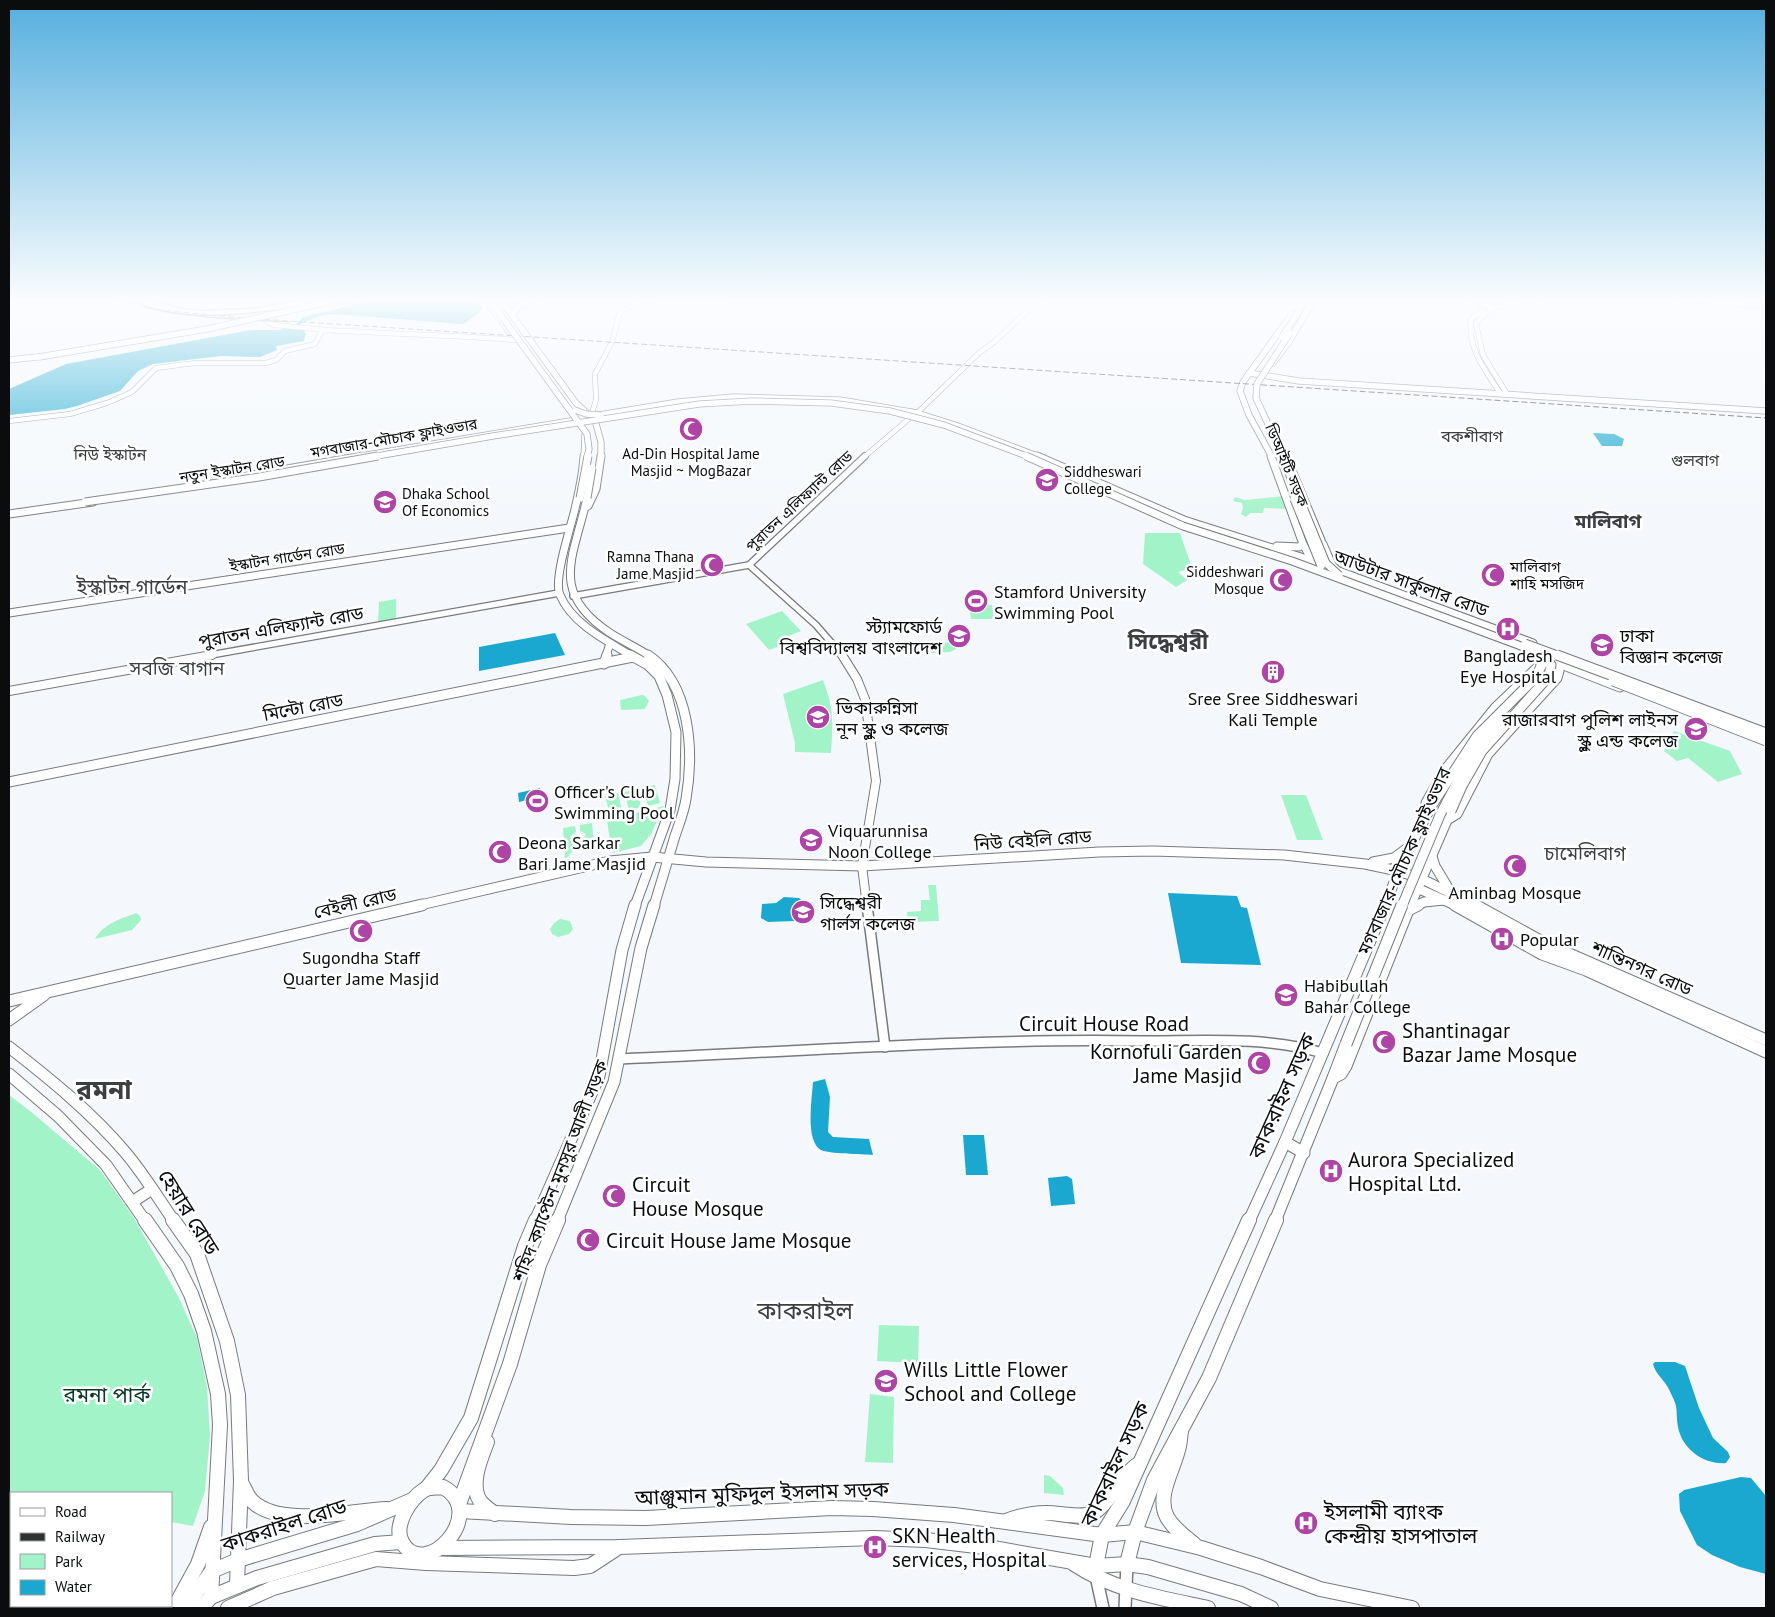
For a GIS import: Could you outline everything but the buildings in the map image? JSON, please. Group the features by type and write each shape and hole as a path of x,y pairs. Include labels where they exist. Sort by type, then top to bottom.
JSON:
{"main road":[{"path":"540,374 576,420 591,428 594,439 592,473 580,510 569,528 559,581 559,593"},
{"path":"543,374 587,434 589,449 584,498"},
{"path":"545,374 584,432 586,442 571,588 573,596"},
{"path":"555,374 581,410 598,418 597,423 602,440 598,481 592,500 580,510"},
{"name":"ডিআইটি সড়ক","path":"1248,374 1242,385 1242,398 1276,466 1303,544 1312,562"},
{"path":"1259,374 1249,391 1274,446 1322,568 1335,575"},
{"path":"1263,374 1257,384 1255,394 1259,406 1295,484 1326,563 1333,571 1345,578 1766,738"},
{"path":"1266,375 1292,380 1503,392"},
{"path":"1266,375 1766,409"},
{"name":"ডিআইটি সড়ক","path":"1266,375 1257,388 1259,401 1302,492 1335,575"},
{"path":"576,420 687,401 726,397 763,400"},
{"path":"576,420 590,415 605,415 689,402 726,399 805,400 885,408 897,411"},
{"path":"576,420 597,423 710,404 763,400 863,408 914,415"},
{"name":"আউটার সার্কুলার রোড","path":"781,400 840,400 955,425 1045,461 1173,519 1322,568 1531,649"},
{"name":"মগবাজার-মৌচাক ফ্লাইওভার","path":"76,504 259,477 493,436 699,404 737,401 803,402 897,411"},
{"path":"226,479 254,476 689,402"},
{"name":"আউটার সার্কুলার রোড","path":"897,411 944,425 1027,457 1184,526 1335,575 1531,649 1766,732"},
{"name":"আউটার সার্কুলার রোড","path":"914,415 988,443 1184,528 1335,575 1551,657 1766,745"},
{"name":"নতুন ইস্কাটন রোড","path":"9,514 205,484 576,420"},
{"name":"নতুন ইস্কাটন রোড","path":"9,510 205,484 432,445 516,434 576,420"},
{"path":"586,442 602,440"},
{"name":"আউটার সার্কুলার রোড","path":"1045,461 1063,466 1184,520 1304,558 1335,575"},
{"name":"ইস্কাটন গার্ডেন রোড","path":"9,613 569,528"},
{"path":"1298,565 1312,562 1322,556 1319,541 1321,540"},
{"path":"1267,546 1296,547 1303,544"},
{"path":"1298,565 1304,558"},
{"path":"1312,562 1319,570 1335,575"},
{"name":"শহিদ ক্যাপ্টেন মুনসুর আলী সড়ক","path":"412,1500 426,1489 441,1470 470,1418 526,1246 553,1179 600,1076 622,950 652,857 670,810 678,713 677,692 666,670 656,661 610,643 577,618 565,605 559,593"},
{"name":"শহিদ ক্যাপ্টেন মুনসুর আলী সড়ক","path":"573,596 581,608 597,623 637,655"},
{"path":"604,664 610,643"},
{"path":"1531,649 1766,742"},
{"path":"1518,684 1535,663 1531,649"},
{"path":"1429,810 1477,736 1536,677 1542,664 1538,656 1531,649"},
{"name":"মগবাজার-মৌচাক ফ্লাইওভার","path":"1333,1078 1436,824 1466,763 1543,672 1542,659 1531,649"},
{"name":"মিন্টো রোড","path":"9,782 604,664 637,655"},
{"name":"আউটার সার্কুলার রোড","path":"1551,657 1566,656 1766,732"},
{"path":"1127,1564 1135,1532 1154,1480 1209,1378 1304,1153 1333,1078 1341,1074 1346,1066 1431,853 1447,820 1457,814 1488,754 1557,678 1559,671 1551,657"},
{"name":"মগবাজার-মৌচাক ফ্লাইওভার","path":"1447,820 1462,786 1482,751 1549,676 1552,668 1551,657"},
{"name":"কাকরাইল সড়ক","path":"1096,1571 1102,1536 1123,1501 1137,1465 1285,1142 1369,947 1409,847 1429,810 1426,803 1444,771 1494,708 1518,684 1524,682 1539,665 1551,657"},
{"name":"শহিদ ক্যাপ্টেন মুনসুর আলী সড়ক","path":"441,1548 455,1531 459,1508 510,1364 539,1266 614,1082 641,948 686,801 689,744 678,713"},
{"path":"1328,860 1334,858 1378,862 1394,858 1409,847"},
{"name":"নিউ বেইলি রোড","path":"668,858 715,862 862,866 1099,852 1153,851 1284,855 1328,860 1397,875 1419,883"},
{"path":"1408,910 1424,902 1449,896 1431,853"},
{"name":"বেইলী রোড","path":"9,1020 50,991 602,863 652,857 668,858"},
{"name":"শান্তিনগর রোড","path":"1419,883 1449,896 1542,954 1709,1020 1766,1040"},
{"path":"9,1001 50,991"},
{"name":"শান্তিনগর রোড","path":"1709,1020 1766,1052"},
{"name":"হেয়ার রোড","path":"9,1047 49,1078 126,1153 197,1254 227,1341 238,1395 241,1481"},
{"path":"9,1074 58,1116 106,1165 177,1266 191,1294 204,1331 218,1394 220,1425 211,1597"},
{"path":"1285,1142 1304,1153"},
{"path":"132,1202 152,1189"},
{"path":"490,1420 488,1440 478,1478 477,1496 481,1502 496,1514"},
{"path":"1181,1431 1179,1451 1162,1494 1162,1504 1166,1518 1173,1527 1183,1537 1200,1548"},
{"path":"1006,1522 1017,1516 1037,1512 1086,1514 1095,1512 1120,1480 1129,1470 1137,1465"},
{"path":"241,1481 252,1501 260,1507 270,1512 290,1516 367,1509 391,1509"},
{"path":"238,1584 241,1481"},
{"path":"426,1489 443,1487 456,1496 459,1508"},
{"path":"412,1500 400,1521 399,1532 407,1551 413,1555 422,1556 441,1548 620,1547 873,1538 959,1543 1071,1562 1096,1571 1125,1587 1208,1608"},
{"name":"কাকরাইল রোড","path":"185,1608 212,1571 238,1560 357,1524 412,1500"},
{"name":"আঞ্জুমান মুফিদুল ইসলাম সড়ক","path":"459,1508 496,1514 646,1518 849,1508 919,1511 1102,1536 1135,1532 1200,1548 1261,1567 1304,1585 1412,1608"},
{"path":"174,1608 198,1564 216,1509"},
{"path":"201,1608 211,1597 238,1584 375,1544 407,1551 574,1568 590,1566 620,1547"},
{"path":"228,1608 273,1588 365,1561 387,1559 407,1551"},
{"path":"1096,1571 1127,1564 1148,1567 1209,1583 1241,1594 1271,1608"}],"street":[{"path":"9,421 65,415 114,399 134,390 148,374"},
{"path":"591,416 596,400 595,374"},
{"name":"পুরাতন এলিফ্যান্ট রোড","path":"573,596 749,564 839,479 914,415 957,374"},
{"path":"1490,374 1503,392"},
{"path":"749,564 797,607 831,642 848,664 861,686 868,713 876,781 874,803 862,866 886,1047"},
{"name":"পুরাতন এলিফ্যান্ট রোড","path":"9,691 559,593"},
{"name":"Circuit House Road","path":"620,1059 1002,1042 1131,1040 1272,1045 1313,1049 1323,1053"},
{"path":"1126,1608 1127,1564"},
{"path":"1096,1571 1102,1608"}],"green space":[{"path":"1285,496 1290,509 1264,508 1263,513 1250,513 1246,517 1241,514 1242,503 1233,501 1235,497 1245,500"},
{"path":"1145,533 1180,533 1192,568 1178,572 1187,580 1176,587 1143,564"},
{"path":"396,599 396,619 378,622 379,602"},
{"path":"969,605 992,605 994,619 971,619"},
{"path":"782,611 801,631 781,639 785,644 769,650 746,624"},
{"path":"936,642 954,643 956,649 950,652 931,653 931,646"},
{"path":"823,680 832,716 831,753 795,752 795,743 783,694"},
{"path":"642,695 649,701 645,709 621,710 620,700"},
{"path":"1674,731 1730,751 1742,774 1718,782 1688,758 1677,761 1664,751"},
{"path":"655,785 660,803 648,806 643,787"},
{"path":"637,789 641,807 629,810 624,792"},
{"path":"618,793 622,811 610,814 605,796"},
{"path":"1281,795 1306,795 1323,840 1297,840"},
{"path":"664,806 651,834 641,846 612,853 607,820"},
{"path":"592,823 595,852 586,847 581,848 580,840 586,834 580,831 580,825"},
{"path":"575,826 576,832 570,837 574,841 578,840 578,849 573,850 565,858 563,828"},
{"path":"928,885 936,885 939,921 908,922 907,912 921,911 921,900 930,900"},
{"path":"136,913 140,916 141,920 132,930 95,939 108,925"},
{"path":"560,919 570,921 573,929 569,934 558,937 552,934 550,929"},
{"name":"রমনা পার্ক","path":"9,1095 100,1170 134,1218 179,1298 197,1338 207,1387 210,1436 205,1491 193,1526 172,1522 172,1492 10,1492 10,1607 30,1607 9,1608"},
{"path":"879,1325 919,1326 918,1363 877,1361"},
{"path":"870,1394 894,1397 893,1463 865,1462"},
{"path":"1044,1475 1050,1476 1063,1488 1064,1495 1044,1493"}],"water":[{"path":"42,374 135,374 120,391 65,409 9,415 9,389"},
{"path":"1593,433 1614,434 1624,439 1622,446 1602,446"},
{"path":"555,633 565,655 479,671 479,647"},
{"name":"Officer's Club Swimming Pool","path":"540,788 543,808 533,811 531,799 519,802 518,793"},
{"path":"1168,893 1237,896 1241,907 1247,908 1261,965 1181,963"},
{"path":"784,897 799,898 805,903 804,914 794,921 768,922 761,918 762,904 776,903"},
{"path":"825,1079 830,1097 828,1132 833,1137 869,1139 873,1155 825,1151 816,1145 811,1129 813,1082"},
{"path":"963,1135 984,1135 988,1175 966,1175"},
{"path":"1067,1176 1072,1179 1075,1204 1051,1206 1048,1178"},
{"path":"1655,1362 1675,1362 1685,1366 1699,1408 1713,1438 1728,1452 1730,1457 1726,1463 1718,1463 1702,1458 1689,1449 1684,1442 1678,1427 1675,1403 1668,1387 1655,1369 1653,1364"},
{"path":"1741,1477 1751,1478 1766,1496 1766,1574 1740,1567 1712,1555 1697,1545 1680,1511 1679,1494 1684,1490"}],"railway":[{"path":"1103,374 1766,418"}],"place":[{"name":"Ad-Din Hospital Jame Masjid ~ MogBazar","path":"691,429"},
{"name":"Siddheswari College","path":"1047,480"},
{"name":"Dhaka School Of Economics","path":"385,502"},
{"name":"Ramna Thana Jame Masjid","path":"712,565"},
{"name":"মালিবাগ শাহি মসজিদ","path":"1493,575"},
{"name":"Siddeshwari Mosque","path":"1281,580"},
{"name":"Stamford University Swimming Pool","path":"976,601"},
{"name":"Bangladesh Eye Hospital","path":"1508,629"},
{"name":"স্ট্যামফোর্ড বিশ্ববিদ্যালয় বাংলাদেশ","path":"959,636"},
{"name":"ঢাকা বিজ্ঞান কলেজ","path":"1602,645"},
{"name":"Sree Sree Siddheswari Kali Temple","path":"1273,672"},
{"name":"ভিকারুন্নিসা নূন স্কুল ও কলেজ","path":"818,717"},
{"name":"রাজারবাগ পুলিশ লাইনস স্কুল এন্ড কলেজ","path":"1696,729"},
{"name":"Officer's Club Swimming Pool","path":"537,801"},
{"name":"Viquarunnisa Noon College","path":"811,840"},
{"name":"Deona Sarkar Bari Jame Masjid","path":"500,852"},
{"name":"Aminbag Mosque","path":"1515,866"},
{"name":"সিদ্ধেশ্বরী গার্লস কলেজ","path":"803,912"},
{"name":"Sugondha Staff Quarter Jame Masjid","path":"361,931"},
{"name":"Popular","path":"1502,939"},
{"name":"Habibullah Bahar College","path":"1286,995"},
{"name":"Shantinagar Bazar Jame Mosque","path":"1384,1042"},
{"name":"Kornofuli Garden Jame Masjid","path":"1259,1063"},
{"name":"Aurora Specialized Hospital Ltd.","path":"1331,1171"},
{"name":"Circuit House Mosque","path":"614,1196"},
{"name":"Circuit House Jame Mosque","path":"588,1240"},
{"name":"Wills Little Flower School and College","path":"886,1381"},
{"name":"ইসলামী ব্যাংক কেন্দ্রীয় হাসপাতাল","path":"1306,1523"},
{"name":"SKN Health services, Hospital","path":"875,1547"}],"district":[{"name":"বকশীবাগ","path":"1472,436"},
{"name":"নিউ ইস্কাটন","path":"110,454"},
{"name":"গুলবাগ","path":"1695,460"},
{"name":"মালিবাগ","path":"1608,521"},
{"name":"ইস্কাটন গার্ডেন","path":"132,587"},
{"name":"সিদ্ধেশ্বরী","path":"1168,641"},
{"name":"সবজি বাগান","path":"177,668"},
{"name":"চামেলিবাগ","path":"1585,853"},
{"name":"রমনা","path":"104,1089"},
{"name":"কাকরাইল","path":"805,1310"}]}
